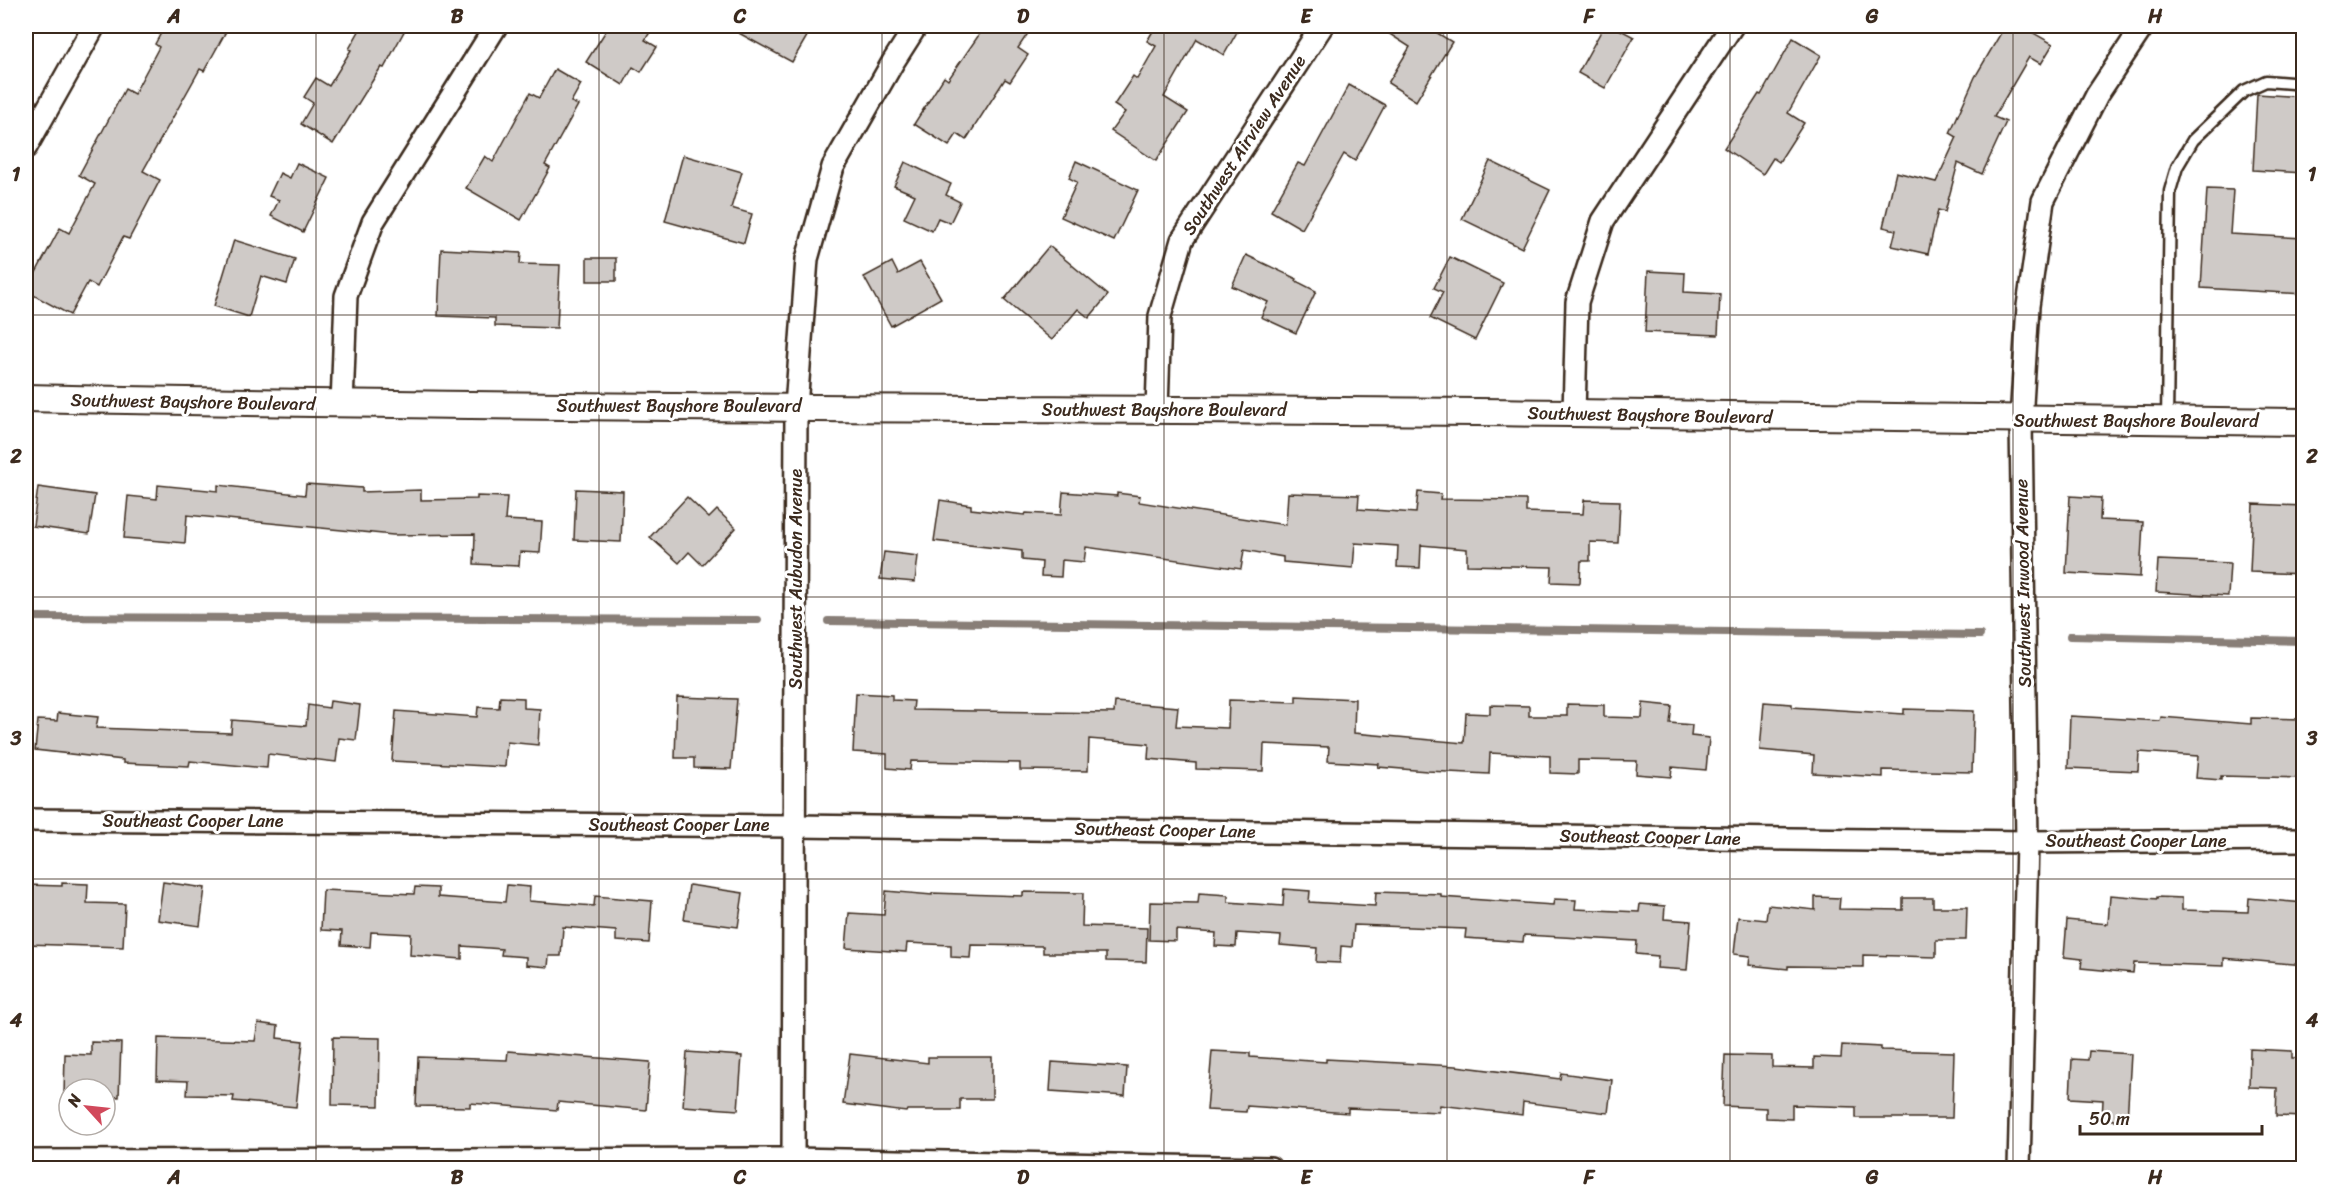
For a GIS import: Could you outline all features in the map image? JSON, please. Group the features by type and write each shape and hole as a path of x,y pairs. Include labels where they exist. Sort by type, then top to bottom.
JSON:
{"street":[{"path":"26,147 94,26"},
{"path":"342,405 346,296 373,222 496,26"},
{"name":"Southwest Aubudon Avenue","path":"793,1159 796,407 807,259 832,167 892,62 916,26"},
{"name":"Southwest Airview Avenue","path":"1157,410 1160,316 1182,240 1322,26"},
{"path":"1574,413 1577,302 1603,221 1732,26"},
{"name":"Southwest Inwood Avenue","path":"2019,1168 2027,842 2021,421 2028,306 2043,201 2097,95 2143,26"},
{"name":"Southwest Bayshore Boulevard","path":"26,399 342,405 1574,413 2021,421 2304,422"},
{"name":"Southeast Cooper Lane","path":"26,820 795,826 2027,842 2304,840"},
{"path":"26,1161 793,1159 1270,1168"}],"lane":[{"path":"2167,422 2170,191 2177,167 2193,140 2244,91 2266,81 2304,84"}],"building":[{"path":"165,26 229,26 204,71 200,69 143,171 160,180 129,239 123,237 97,287 88,282 70,315 26,291 60,228 69,233 95,184 79,175 125,89 134,94 159,47 155,44"},
{"path":"362,26 407,26 384,68 381,67 333,144 301,124 313,103 304,97 316,78 329,86 351,50 349,49"},
{"path":"609,26 654,26 645,40 657,47 641,72 633,67 623,85 586,62"},
{"path":"726,26 813,26 792,62"},
{"path":"985,26 1033,26 1018,48 1028,55 1010,82 1005,79 966,140 957,134 949,146 914,124 944,77 948,80"},
{"path":"1156,26 1226,26 1237,32 1224,55 1197,39 1164,97 1188,112 1156,161 1111,131 1125,112 1114,105 1133,76 1137,79 1156,46 1147,41"},
{"path":"1377,26 1426,26 1452,42 1416,101 1388,83 1410,47"},
{"path":"1604,26 1613,26 1634,37 1605,88 1578,73"},
{"path":"2005,26 2021,26 2053,44 2041,64 2029,57 1994,117 2006,122 1982,174 1958,163 1945,212 1938,210 1928,254 1892,246 1896,230 1883,227 1896,172 1936,182 1957,137 1950,133 1975,77"},
{"path":"1793,38 1821,55 1788,113 1804,123 1779,162 1773,158 1763,174 1724,148 1759,94 1761,95"},
{"path":"555,69 581,84 571,102 578,105 545,165 550,168 521,220 466,188 485,156 493,162 530,93 539,98"},
{"path":"1349,85 1385,105 1355,161 1344,154 1302,229 1271,211 1298,163 1305,166"},
{"path":"2257,94 2304,97 2304,173 2253,170"},
{"path":"683,155 742,172 731,208 752,214 744,243 665,221"},
{"path":"1076,161 1138,190 1114,241 1061,217 1077,182 1069,178"},
{"path":"1490,161 1550,190 1522,248 1462,219"},
{"path":"905,162 951,184 946,195 960,202 950,223 938,218 932,231 904,218 915,195 894,186"},
{"path":"297,163 329,178 303,232 271,216 279,200 269,196 280,173 290,178"},
{"path":"2207,189 2233,190 2230,234 2304,238 2304,294 2201,288"},
{"path":"234,240 295,259 287,284 261,276 249,317 214,306"},
{"path":"1049,246 1108,295 1089,318 1078,309 1052,340 1004,300"},
{"path":"441,249 521,253 520,264 560,265 557,328 495,326 495,318 438,316"},
{"path":"1246,255 1297,279 1296,281 1316,291 1296,333 1261,317 1268,302 1232,286"},
{"path":"1450,257 1503,283 1475,340 1430,318 1443,292 1434,288"},
{"path":"587,258 616,258 616,281 587,281"},
{"path":"892,262 898,274 920,262 941,298 891,326 864,277"},
{"path":"1648,271 1685,273 1684,292 1720,294 1718,335 1645,332"},
{"path":"306,484 362,488 362,492 421,490 421,500 477,499 477,496 507,497 505,520 542,522 540,553 520,552 519,566 474,564 475,534 393,535 187,515 185,543 124,538 128,496 157,499 158,485 218,491 218,485 305,495"},
{"path":"38,487 95,495 89,534 33,526"},
{"path":"576,489 623,491 621,542 574,540"},
{"path":"1063,492 1117,496 1117,493 1140,496 1139,502 1286,525 1288,493 1359,495 1358,509 1416,513 1418,492 1441,494 1440,499 1526,500 1526,512 1583,514 1584,500 1620,501 1618,543 1590,542 1590,561 1581,561 1580,583 1551,582 1552,567 1467,565 1467,549 1421,545 1420,568 1397,567 1398,546 1355,543 1353,568 1283,562 1283,557 1244,550 1241,569 1086,547 1084,562 1062,560 1061,577 1041,576 1042,562 1022,560 1022,551 934,541 940,500 971,505 971,509 1025,515 1026,513 1061,515"},
{"path":"2070,496 2101,498 2100,520 2143,522 2140,577 2066,573"},
{"path":"687,497 709,518 717,510 736,528 702,565 689,552 679,563 650,537"},
{"path":"2253,504 2304,506 2304,574 2250,572"},
{"path":"884,552 918,556 915,582 880,579"},
{"path":"2158,560 2230,563 2228,596 2156,592"},
{"path":"856,693 892,695 892,700 914,701 913,710 1114,713 1115,702 1178,707 1176,726 1228,728 1229,700 1296,702 1296,696 1355,699 1354,733 1464,743 1466,713 1490,714 1490,705 1529,706 1529,716 1567,716 1567,704 1604,705 1604,717 1642,718 1643,703 1672,706 1670,723 1692,725 1691,736 1709,738 1706,770 1672,767 1671,777 1636,774 1637,761 1578,760 1578,774 1550,773 1550,756 1490,753 1489,774 1427,771 1378,767 1379,764 1328,761 1329,747 1264,744 1263,771 1196,769 1196,763 1148,759 1149,744 1089,739 1088,771 1020,770 1020,763 911,761 910,770 887,768 887,754 853,752"},
{"path":"500,697 524,698 524,708 540,709 538,745 507,742 505,767 392,761 396,711 477,717 478,707 499,708"},
{"path":"677,697 737,699 731,769 694,768 694,758 675,758"},
{"path":"330,701 360,705 356,740 339,738 336,762 268,754 267,768 190,761 189,766 123,763 123,760 35,750 38,720 57,721 58,713 98,717 96,728 231,733 232,720 306,726 308,705 329,708"},
{"path":"1764,702 1792,704 1792,707 1904,714 1904,709 1974,711 1972,772 1883,770 1883,777 1813,773 1814,755 1760,750"},
{"path":"2070,716 2160,721 2161,717 2251,724 2251,718 2304,719 2304,778 2221,776 2221,780 2196,778 2198,756 2139,752 2138,771 2068,768"},
{"path":"163,882 205,888 200,926 158,920"},
{"path":"62,883 88,884 87,903 125,904 123,947 26,944 26,885 62,886"},
{"path":"507,885 530,887 529,901 594,906 595,896 652,901 649,943 616,941 616,931 563,927 561,956 549,956 548,967 526,965 526,957 501,955 502,949 462,946 462,959 410,955 411,934 371,932 370,947 341,945 342,931 321,930 323,890 414,894 415,887 438,888 438,897 505,902"},
{"path":"689,885 743,893 738,927 684,920"},
{"path":"1284,889 1310,891 1309,902 1375,906 1376,892 1441,894 1441,897 1553,905 1554,899 1576,900 1575,909 1639,912 1640,904 1665,906 1664,919 1691,921 1687,970 1657,968 1658,956 1636,954 1637,941 1524,935 1523,942 1465,938 1466,929 1354,925 1352,947 1341,946 1340,963 1316,962 1317,948 1280,945 1281,936 1237,933 1236,947 1215,946 1216,933 1176,930 1176,941 1149,940 1150,902 1198,903 1199,893 1228,895 1228,902 1283,906"},
{"path":"886,891 932,895 932,893 1023,896 1023,892 1083,893 1082,926 1147,928 1146,962 1106,961 1106,953 1043,953 1043,946 971,945 970,958 951,957 951,945 907,943 906,952 846,948 849,913 884,915"},
{"path":"2110,895 2157,899 2157,897 2182,898 2182,910 2248,912 2249,898 2304,903 2304,965 2224,958 2224,966 2134,963 2133,973 2081,968 2082,959 2064,957 2067,920 2108,924"},
{"path":"1815,897 1840,898 1839,909 1903,910 1903,898 1933,898 1933,907 1967,907 1966,940 1936,940 1936,957 1863,955 1863,967 1788,966 1788,969 1749,965 1750,956 1734,954 1738,917 1766,920 1768,905 1815,910"},
{"path":"258,1023 278,1026 277,1038 303,1041 296,1107 233,1101 234,1096 187,1095 188,1081 157,1080 158,1038 255,1041"},
{"path":"333,1037 380,1038 379,1106 332,1105"},
{"path":"91,1042 121,1043 119,1097 117,1097 117,1077 64,1077 65,1054 91,1055"},
{"path":"1842,1045 1881,1047 1881,1050 1954,1052 1952,1118 1856,1118 1856,1107 1792,1105 1792,1119 1766,1118 1766,1108 1723,1106 1725,1055 1772,1056 1772,1067 1814,1068 1814,1057 1841,1058"},
{"path":"2250,1049 2292,1051 2292,1058 2304,1058 2304,1117 2276,1116 2277,1088 2249,1087"},
{"path":"508,1051 650,1062 646,1110 558,1102 557,1110 470,1103 470,1107 416,1106 418,1057 507,1060"},
{"path":"1212,1051 1250,1053 1250,1057 1326,1062 1326,1059 1456,1066 1560,1079 1561,1073 1612,1080 1608,1113 1523,1102 1522,1115 1440,1105 1439,1112 1348,1108 1348,1113 1247,1106 1246,1112 1207,1110"},
{"path":"2089,1051 2131,1054 2127,1121 2102,1119 2103,1100 2070,1098 2072,1059 2088,1060"},
{"path":"687,1052 742,1056 738,1110 683,1106"},
{"path":"850,1054 928,1063 928,1057 992,1057 992,1099 960,1099 960,1110 907,1110 906,1112 843,1104"},
{"path":"1052,1062 1127,1067 1125,1096 1050,1091"}],"waterway":[{"path":"26,617 758,620"},
{"path":"828,621 1980,635"},
{"path":"2070,636 2304,641"}]}
